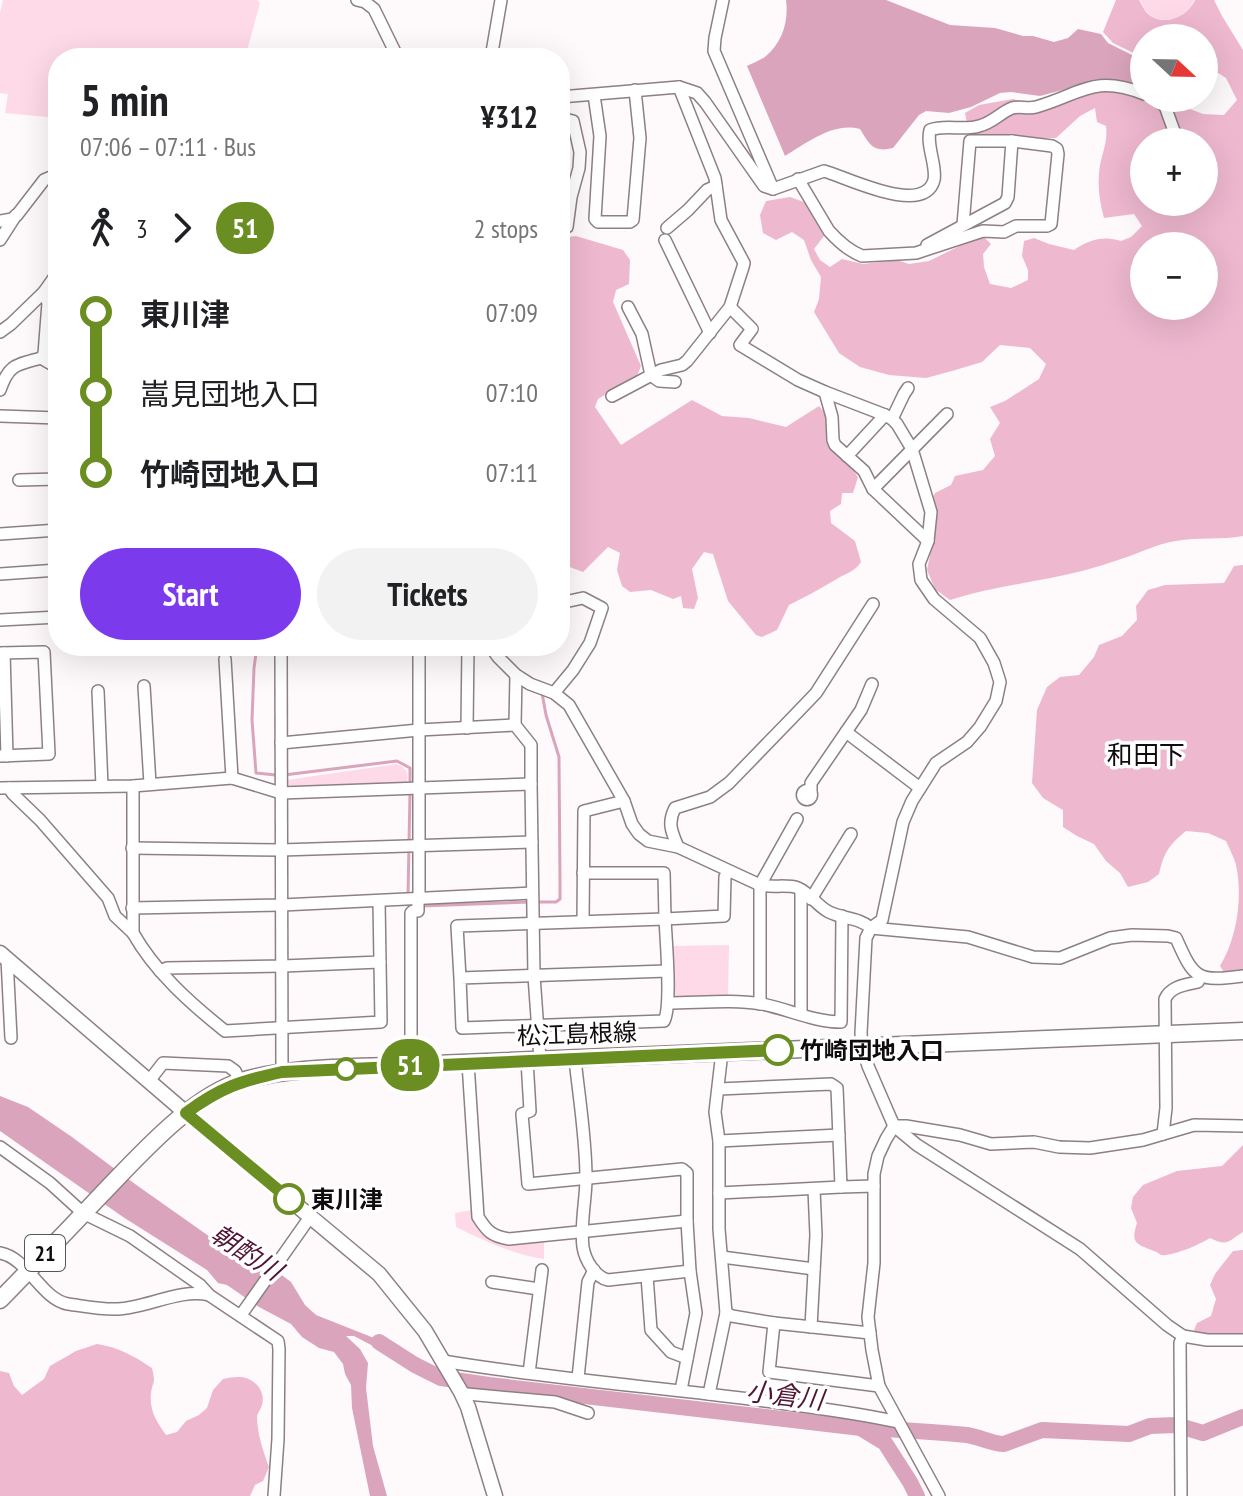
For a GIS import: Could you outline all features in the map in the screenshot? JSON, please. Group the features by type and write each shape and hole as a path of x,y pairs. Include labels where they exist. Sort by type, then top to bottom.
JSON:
{"main road":[{"name":"松江島根線","path":"0,1300 186,1113 208,1097 240,1081 282,1072 411,1065 1243,1031"}],"street":[{"path":"493,48 501,0"},
{"path":"723,0 715,38 716,60 731,87 773,189"},
{"path":"363,1 374,9 393,48"},
{"path":"570,96 679,87 697,93 705,102 764,186 773,189 824,171 904,197 916,196 930,188 934,181 930,130 943,126 982,126 1014,107 1036,107 1090,87 1111,85 1130,89"},
{"path":"612,396 661,370 687,361 730,307 744,263 721,220 716,186 679,87"},
{"path":"594,95 600,136 595,219 598,222 630,222 633,220 640,138 635,90"},
{"path":"570,120 573,121 580,152 570,204"},
{"path":"798,179 829,231 856,254 916,253 983,231 1004,232 1016,226 1051,224 1057,149 1012,141 970,141 963,225"},
{"path":"916,253 1006,201 1012,141"},
{"path":"0,240 48,178"},
{"path":"710,333 666,234 707,190 716,186"},
{"path":"0,221 17,215"},
{"path":"0,332 48,301"},
{"path":"628,307 642,334 651,375 659,381 675,382"},
{"path":"730,307 752,329 740,345 825,392 888,417 912,449 931,512 928,541 919,564 921,580 934,599 980,638 994,663 1000,682 996,701 973,736 932,768 912,801 903,822 882,920 871,928 866,938 862,1047 894,1126 917,1145 1080,1249 1183,1336 1243,1340"},
{"path":"41,358 48,318"},
{"path":"0,390 8,371 14,367 41,358 48,362"},
{"path":"847,456 888,417 908,388"},
{"path":"825,392 835,445 864,471 873,489 928,541"},
{"path":"873,489 947,414"},
{"path":"0,416 48,418"},
{"path":"19,480 48,479"},
{"path":"0,534 48,531"},
{"path":"0,574 48,571"},
{"path":"554,693 590,643 602,608 583,598 570,601"},
{"path":"678,847 670,828 670,817 675,808 710,797 761,751 816,693 873,604"},
{"path":"0,620 48,618"},
{"path":"44,652 49,754 4,756 2,653 44,652"},
{"path":"281,656 282,1072"},
{"path":"411,1065 411,913 418,911 413,788 419,730 419,656"},
{"path":"467,728 468,656"},
{"path":"497,656 516,675 554,693 569,705 624,801 632,824 648,841 678,847 760,885 801,890 826,911 860,920 871,928 968,937 1033,957 1060,958 1110,938 1168,936 1176,938 1193,971 1200,977 1243,976"},
{"path":"225,659 232,778"},
{"path":"516,675 515,725 531,745 537,1025 530,1111 522,1114 528,1184 682,1169 687,1173 690,1271 696,1313 681,1390"},
{"path":"811,795 811,783 861,710 872,684"},
{"path":"144,686 150,784"},
{"path":"98,691 102,786"},
{"path":"281,743 515,725"},
{"path":"846,732 920,788"},
{"path":"5,788 133,786 232,778 413,788 531,784"},
{"path":"133,786 133,933"},
{"path":"5,788 40,820 108,898 115,916 133,933 144,953 160,971 194,1006 225,1031 381,1022 379,901"},
{"path":"583,921 584,811 624,801"},
{"path":"760,1004 760,885 797,819"},
{"path":"811,899 851,834"},
{"path":"132,848 281,850 532,842"},
{"path":"583,873 664,873 665,919 668,1003 668,1014 664,1021 462,1028 457,926 533,924 583,921 665,919 724,916 725,877 728,871"},
{"path":"801,890 801,1014"},
{"path":"132,908 416,901 532,893"},
{"path":"668,1003 760,1004 824,1022 841,1022 842,916"},
{"path":"4,956 5,1020 11,1038"},
{"path":"4,956 379,1274 425,1331 464,1393 495,1496"},
{"path":"160,971 167,968 380,962"},
{"path":"460,978 667,971"},
{"path":"1163,1134 1166,1108 1163,1004 1166,995 1177,987 1198,982 1200,977"},
{"path":"709,1394 726,1313 719,1141 715,1112 722,1052"},
{"path":"575,1059 585,1143 583,1249 587,1260 602,1278 608,1280 690,1271"},
{"path":"149,1081 163,1063 228,1066 240,1081"},
{"path":"468,1063 478,1217 487,1231 509,1239 687,1221"},
{"path":"719,1089 831,1084 837,1088 841,1187"},
{"path":"894,1126 960,1135 991,1144 1034,1142 1090,1148 1120,1145 1194,1125 1243,1126"},
{"path":"894,1126 878,1156 874,1174 874,1263 868,1317 879,1386 939,1496"},
{"path":"719,1141 839,1135"},
{"path":"0,1147 87,1210 200,1285 209,1295 243,1313 278,1341 278,1439 274,1496"},
{"path":"719,1193 874,1186"},
{"path":"811,1327 816,1235 814,1189"},
{"path":"243,1313 310,1217"},
{"path":"0,1253 15,1259 64,1303 118,1309 195,1294 209,1295"},
{"path":"722,1257 814,1269"},
{"path":"529,1373 542,1270"},
{"path":"578,1378 588,1282 594,1270"},
{"path":"647,1276 651,1330 671,1352 687,1358"},
{"path":"492,1282 539,1289"},
{"path":"726,1313 774,1323 870,1333"},
{"path":"774,1323 769,1372 879,1386"},
{"path":"1181,1496 1180,1343 1183,1336"},
{"path":"445,1364 681,1390 864,1415 898,1424"},
{"path":"464,1393 555,1402 588,1413"}],"shaded area":[{"path":"3,0 257,0 260,3 248,48 48,48 48,117 5,113 8,94 0,93 0,13"},
{"path":"786,0 886,0 950,25 995,28 1054,42 1068,38 1078,29 1101,34 1108,43 1130,54 1130,86 1085,84 1040,96 1000,93 971,107 949,113 926,111 919,115 893,148 876,148 860,129 840,128 785,156 747,66 766,56 776,45 785,24"},
{"path":"1116,0 1139,0 1152,17 1166,20 1186,12 1195,0 1214,0 1243,50 1243,536 1169,542 1082,571 950,600 935,589 927,570 937,520 932,499 935,493 951,485 955,476 983,470 995,456 990,439 1000,423 990,407 1039,379 1046,364 1030,348 1000,345 982,362 926,378 889,375 860,367 839,353 814,312 821,277 804,240 792,232 776,240 763,233 760,215 766,201 790,197 804,202 824,236 814,249 820,260 830,267 842,259 863,264 897,260 909,264 929,261 976,238 985,238 991,244 983,254 990,284 1011,288 1028,280 1028,270 1022,256 1024,241 1034,238 1074,250 1096,240 1108,238 1121,241 1130,237 1130,320 1218,320 1218,232 1136,232 1142,226 1135,216 1218,216 1218,128 1130,128 1130,215 1104,218 1099,178 1106,126 1097,122 1095,108 1080,116 1056,138 969,133 965,113 979,105 1013,99 1047,107 1080,94 1106,90 1130,96 1130,112 1224,115 1237,100 1226,78 1218,73 1218,24 1130,24 1130,51 1113,43 1103,32"},
{"path":"1140,0 1194,0 1186,12 1166,20 1152,16"},
{"path":"570,237 623,250 630,260 629,284 616,290 613,302 641,366 637,376 598,399 595,407 621,445 692,400 722,416 749,418 786,427 819,406 830,419 829,448 841,454 858,477 853,493 842,493 841,504 830,511 831,523 855,541 861,562 853,571 789,605 777,630 762,637 756,635 728,601 713,554 704,552 692,569 698,598 694,609 683,608 681,596 673,599 651,590 630,592 622,586 617,570 620,553 608,547 583,572 570,567"},
{"path":"1243,565 1243,970 1224,972 1220,966 1231,943 1239,890 1236,865 1226,841 1208,833 1186,831 1168,850 1159,874 1148,882 1128,887 1120,873 1106,861 1094,844 1063,827 1063,810 1043,798 1032,783 1037,710 1047,687 1060,677 1079,675 1094,657 1099,645 1122,636 1137,620 1136,606 1148,590 1165,585 1224,583 1234,566"},
{"path":"397,764 406,772 407,784 293,789 287,786 287,780"},
{"path":"729,945 728,995 673,998 670,946"},
{"path":"0,1096 28,1107 247,1263 279,1273 291,1282 305,1305 316,1315 393,1348 402,1358 378,1345 346,1336 360,1349 368,1363 366,1388 373,1446 387,1496 370,1496 352,1408 351,1385 343,1364 334,1352 319,1348 302,1337 291,1324 227,1285 218,1283 207,1270 123,1217 0,1131"},
{"path":"1243,1145 1243,1232 1228,1242 1210,1238 1166,1255 1136,1242 1137,1223 1131,1208 1133,1197 1143,1185 1177,1171 1222,1166"},
{"path":"472,1210 479,1226 491,1239 513,1243 544,1239 544,1259 510,1251 456,1227 455,1213"},
{"path":"1243,1250 1243,1335 1200,1335 1194,1330 1197,1323 1211,1316 1216,1299 1210,1285 1215,1274 1233,1251"},
{"path":"97,1344 126,1353 152,1368 152,1411 166,1435 177,1432 186,1421 207,1408 213,1390 223,1379 242,1377 258,1386 263,1400 257,1416 258,1429 269,1467 263,1481 255,1485 250,1496 0,1496 0,1371 9,1373 22,1395 44,1379 50,1366 76,1351"}],"waterway":[{"path":"256,656 252,720 256,773 276,775"},
{"path":"537,902 556,902 560,899 559,757 542,693"},
{"path":"284,775 397,761 410,768 410,784"},
{"path":"408,896 410,792"},
{"path":"421,906 530,902"},
{"name":"小倉川","path":"379,1342 441,1378 861,1428 967,1435 999,1444 1042,1430 1129,1434 1150,1426 1176,1425 1203,1433 1243,1417"},
{"path":"862,1429 885,1443 917,1496"}],"bus line":[{"name":"51","path":"289,1199 186,1113 208,1097 240,1081 282,1072 778,1050"}],"place":[{"name":"竹崎団地入口","path":"778,1050"},
{"name":"東川津","path":"289,1199"}],"district":[{"name":"和田下","path":"1146,754"}],"water label":[{"name":"朝酌川","path":"247,1252"}]}
